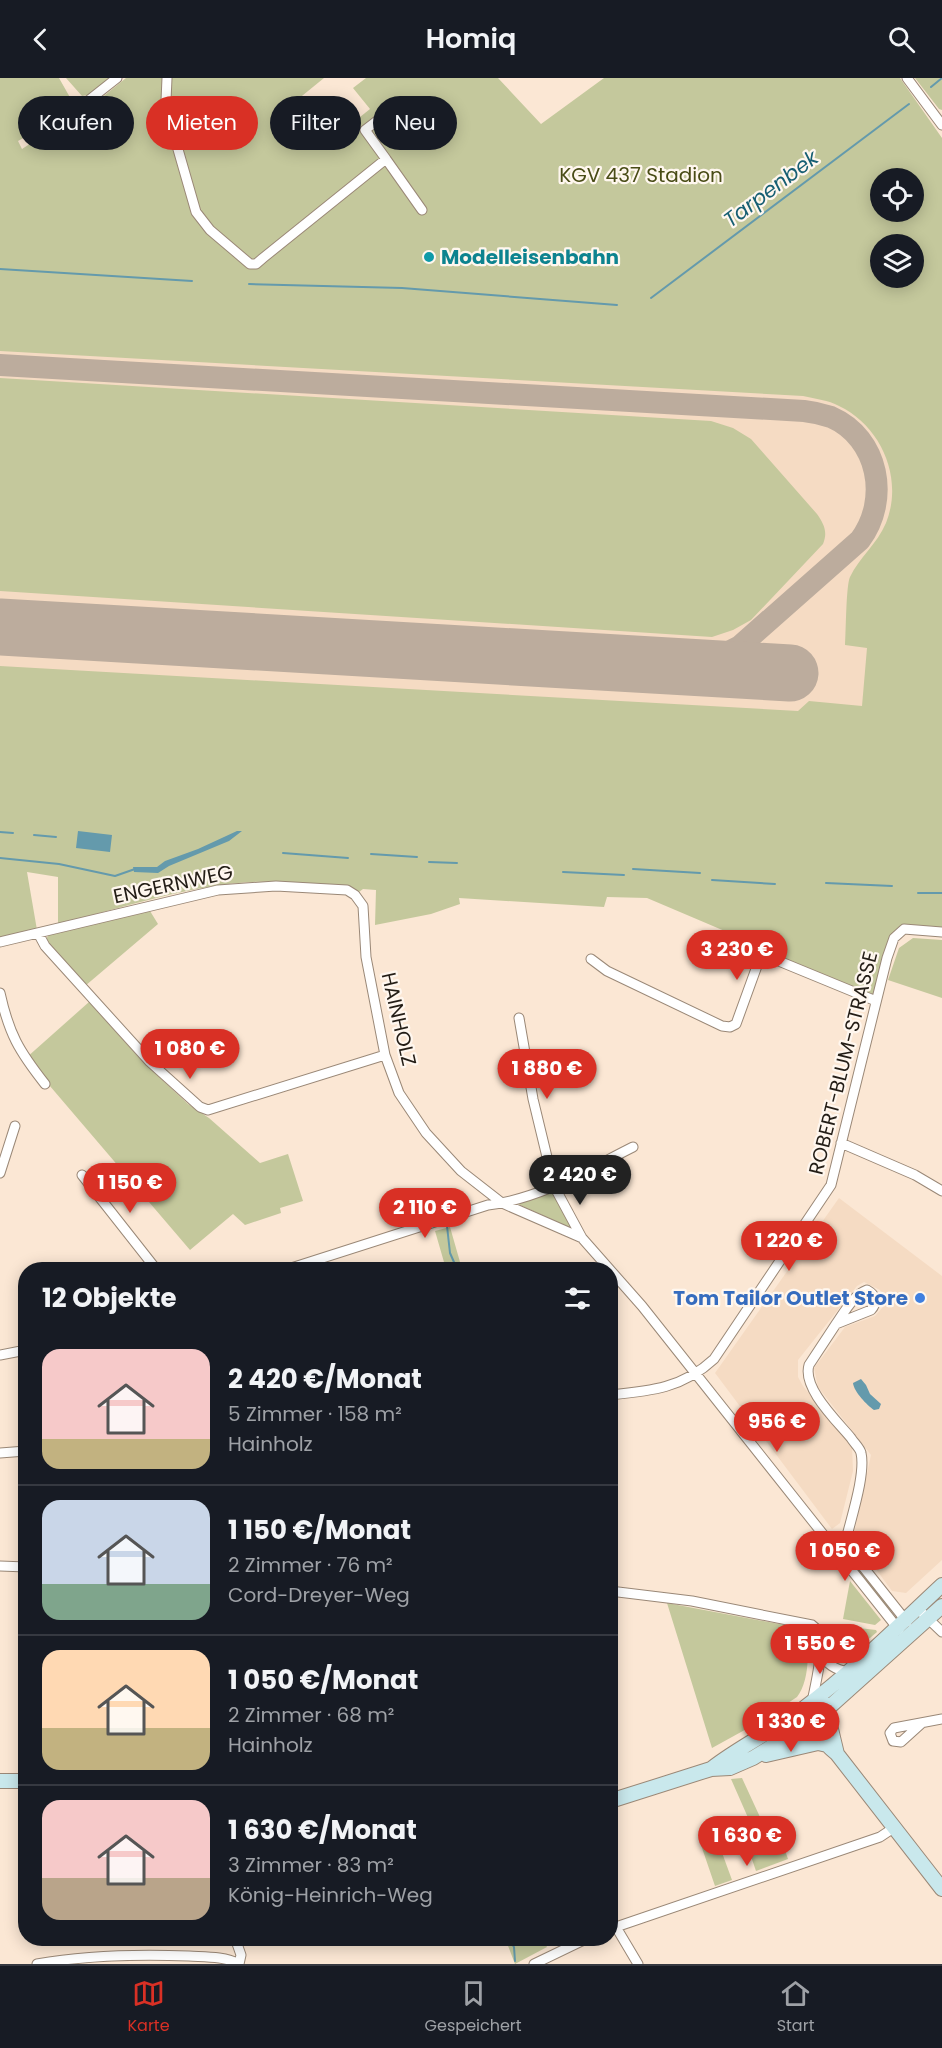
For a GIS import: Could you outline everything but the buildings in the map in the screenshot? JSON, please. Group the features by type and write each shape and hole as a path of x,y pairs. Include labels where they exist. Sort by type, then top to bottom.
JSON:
{"main road":[{"path":"711,1769 783,1723 817,1698 942,1585"},
{"path":"618,1798 711,1769 730,1768 753,1758 826,1710 942,1606"},
{"path":"817,1698 826,1710 830,1746"},
{"path":"817,1698 812,1721 818,1734 830,1746 942,1889"},
{"path":"753,1758 818,1743 830,1746"},
{"path":"0,1781 18,1781"}],"street":[{"path":"94,96 117,78"},
{"path":"167,78 166,101 192,203 202,222 252,265 386,159"},
{"path":"907,78 942,125"},
{"path":"373,124 365,130 373,141"},
{"path":"379,150 422,210"},
{"name":"ENGERNWEG","path":"0,942 218,890 276,886 347,890 355,895"},
{"name":"HAINHOLZ","path":"355,895 363,906 366,957 385,1055 399,1093 426,1132 461,1171 502,1203 582,1238"},
{"name":"ROBERT-BLUM-STRASSE","path":"618,1394 660,1390 696,1373 714,1359 831,1185 887,958 897,935 904,929 942,932"},
{"path":"38,933 45,946 150,1062 200,1107 208,1110 385,1055"},
{"path":"591,959 607,971 722,1026 730,1027 736,1024 757,966 764,957 769,957 876,1001"},
{"path":"0,993 6,1022 22,1055 45,1084"},
{"name":"HAINHOLZ","path":"519,1018 533,1099 554,1186 582,1238 603,1262"},
{"path":"0,1173 15,1126"},
{"path":"841,1143 915,1174 942,1191"},
{"path":"310,1262 554,1186 633,1147"},
{"path":"82,1175 150,1262"},
{"name":"HAINHOLZ","path":"618,1278 911,1635"},
{"path":"836,1324 808,1365 806,1373 816,1395 861,1452 862,1471 841,1547"},
{"path":"0,1355 18,1352"},
{"path":"0,1453 18,1451"},
{"path":"0,1566 18,1567"},
{"path":"618,1591 692,1601 812,1625 819,1633 817,1698"},
{"path":"917,1608 942,1632"},
{"path":"820,1653 827,1664 848,1672"},
{"path":"817,1698 818,1671"},
{"path":"922,1722 942,1719"},
{"path":"618,1926 880,1837 894,1827"},
{"path":"618,1935 638,1964"},
{"path":"37,1964 154,1954 227,1959 239,1964 241,1955 238,1946"},
{"path":"534,1964 571,1946"}],"shaded area":[{"path":"0,261 879,310 942,907 0,842"},
{"path":"839,1198 942,1276 942,1560 906,1593 892,1591 853,1538 871,1455 818,1387 814,1368 845,1327 875,1316 883,1307 884,1300 880,1290 864,1282 857,1286 798,1360 798,1377 803,1386 852,1447 853,1471 840,1523 832,1529 715,1373"}],"green space":[{"name":"KGV 437 Stadion","path":"0,78 59,78 69,96 18,96 18,150 134,150 134,96 104,96 126,78 324,78 302,96 270,96 270,150 361,150 361,116 370,109 353,88 366,78 498,78 541,124 604,78 900,78 942,138 942,928 897,930 873,997 759,950 760,946 647,898 607,897 604,907 459,898 460,904 431,914 375,925 376,890 363,889 359,892 276,882 250,882 195,889 58,924 58,877 27,872 37,930 0,939 0,666 798,711 809,701 862,706 867,648 845,645 849,582 854,570 878,538 886,523 891,506 890,471 885,455 867,426 835,404 803,396 0,351"},
{"path":"66,78 113,78 93,94 82,96"},
{"path":"915,78 942,78 942,110 939,109"},
{"path":"0,378 711,421 733,428 751,439 817,514 822,521 825,536 823,544 751,620 733,630 712,637 0,591"},
{"path":"150,911 158,924 85,986 45,941 49,934"},
{"path":"913,938 942,940 942,998 888,980 899,948"},
{"path":"89,1002 143,1062 188,1104 209,1118 260,1163 288,1154 303,1201 280,1208 281,1213 245,1225 233,1214 190,1250 26,1058"},
{"path":"552,1191 571,1226 568,1227 518,1204 518,1202"},
{"path":"450,1227 460,1262 444,1262 435,1231"},
{"path":"845,1551 891,1609 889,1611 845,1556"},
{"path":"850,1581 881,1620 875,1625 843,1619"},
{"path":"667,1603 800,1628 806,1643 808,1663 804,1682 797,1697 761,1721 712,1748"},
{"path":"825,1624 876,1630 877,1632 843,1661 830,1657"},
{"path":"742,1778 765,1828 776,1824 788,1859 756,1871 743,1833 753,1829 731,1779"},
{"path":"717,1839 732,1880 715,1886 701,1845"},
{"path":"508,1946 547,1947 515,1964"}],"water":[{"path":"78,831 112,835 110,852 76,848"},
{"path":"237,831 242,831 229,841 169,866 158,873 134,872 133,867 157,867 165,861"},
{"path":"861,1379 870,1394 881,1404 879,1409 871,1408 856,1390 853,1383"}],"waterway":[{"name":"Tarpenbek","path":"931,87 942,78"},
{"name":"Tarpenbek","path":"651,298 909,104"},
{"path":"0,269 192,281"},
{"path":"249,284 402,288 617,305"},
{"path":"0,832 13,833"},
{"path":"34,835 56,837"},
{"path":"283,853 348,858"},
{"path":"371,854 417,857"},
{"name":"Tarpenbek","path":"0,858 59,864 115,876 135,869"},
{"path":"429,862 457,863"},
{"path":"633,869 700,873"},
{"path":"563,872 624,875"},
{"path":"712,880 775,884"},
{"path":"826,883 892,886"},
{"path":"918,893 942,893"},
{"path":"447,1226 450,1253 454,1262"},
{"path":"513,1946 515,1961"}],"taxiway":[{"path":"0,365 804,411 831,417 847,427 860,439 875,471 877,489 875,507 860,540 740,646 707,660 674,665 650,665"}],"runway":[{"path":"0,627 790,673"}],"place":[{"name":"Modelleisenbahn","path":"429,257"},
{"name":"Tom Tailor Outlet Store","path":"920,1298"}]}
